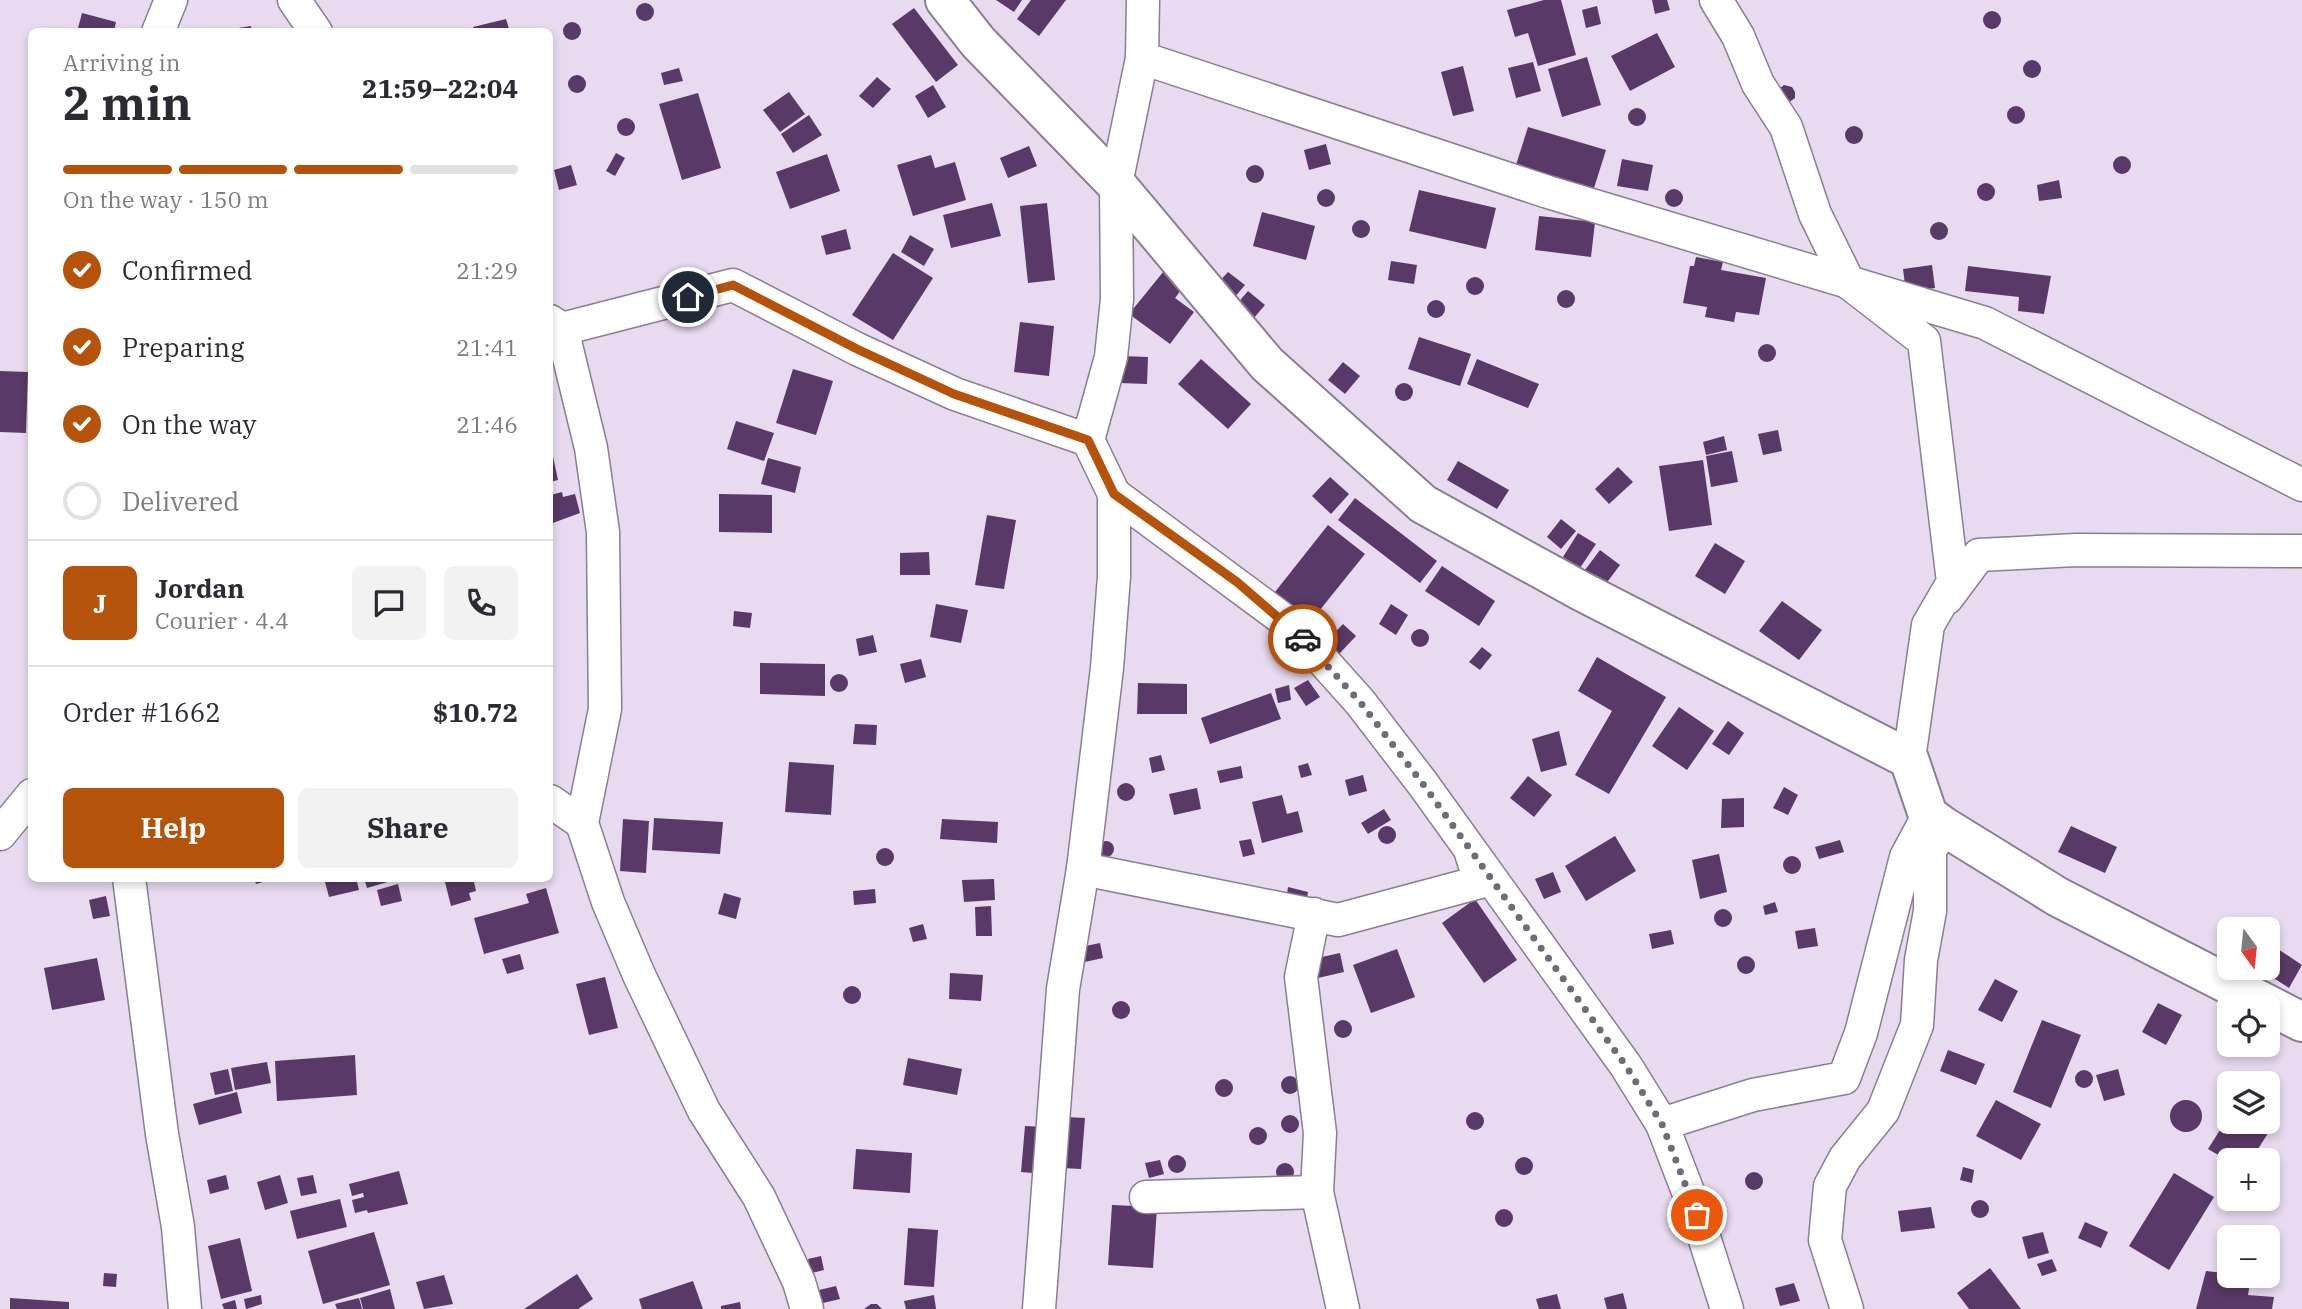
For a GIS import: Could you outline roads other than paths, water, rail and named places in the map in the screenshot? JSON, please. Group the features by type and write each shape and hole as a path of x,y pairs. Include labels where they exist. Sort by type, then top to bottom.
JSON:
{"street":[{"path":"160,28 171,0"},
{"path":"295,0 313,28"},
{"path":"945,0 978,42 1116,184 1266,364 1423,504 1581,591 1909,759"},
{"path":"1039,1309 1063,989 1083,869 1107,668 1114,576 1114,494 1088,440 1111,357 1116,311 1116,184 1142,58 1143,0"},
{"path":"1716,0 1738,36 1758,84 1786,127 1815,215 1849,283 1924,341 1953,582 1928,625 1909,759 1936,820 2058,897 2302,1022"},
{"path":"1142,58 1548,192 1985,323 2302,485"},
{"path":"807,1309 799,1282 759,1197 704,1111 639,975 608,902 582,823 605,709 603,532 591,448 556,325 733,285 857,349 954,394 1088,440"},
{"path":"1114,494 1291,625 1360,702 1626,1066 1662,1124 1697,1215 1727,1309"},
{"path":"1928,625 1979,555 2076,550 2302,551"},
{"path":"0,834 28,800"},
{"path":"553,803 582,823"},
{"path":"1662,1124 1753,1095 1844,1078 1861,1033 1906,856 1936,820"},
{"path":"1847,1309 1825,1240 1830,1186 1845,1158 1883,1111 1917,1025 1921,960 1930,911 1930,851 1936,820"},
{"path":"1083,869 1338,920 1480,882 1471,851"},
{"path":"130,882 162,1134 178,1227 186,1309"},
{"path":"1314,914 1301,977 1320,1133 1317,1192 1343,1309"},
{"path":"1146,1197 1317,1192"}]}
